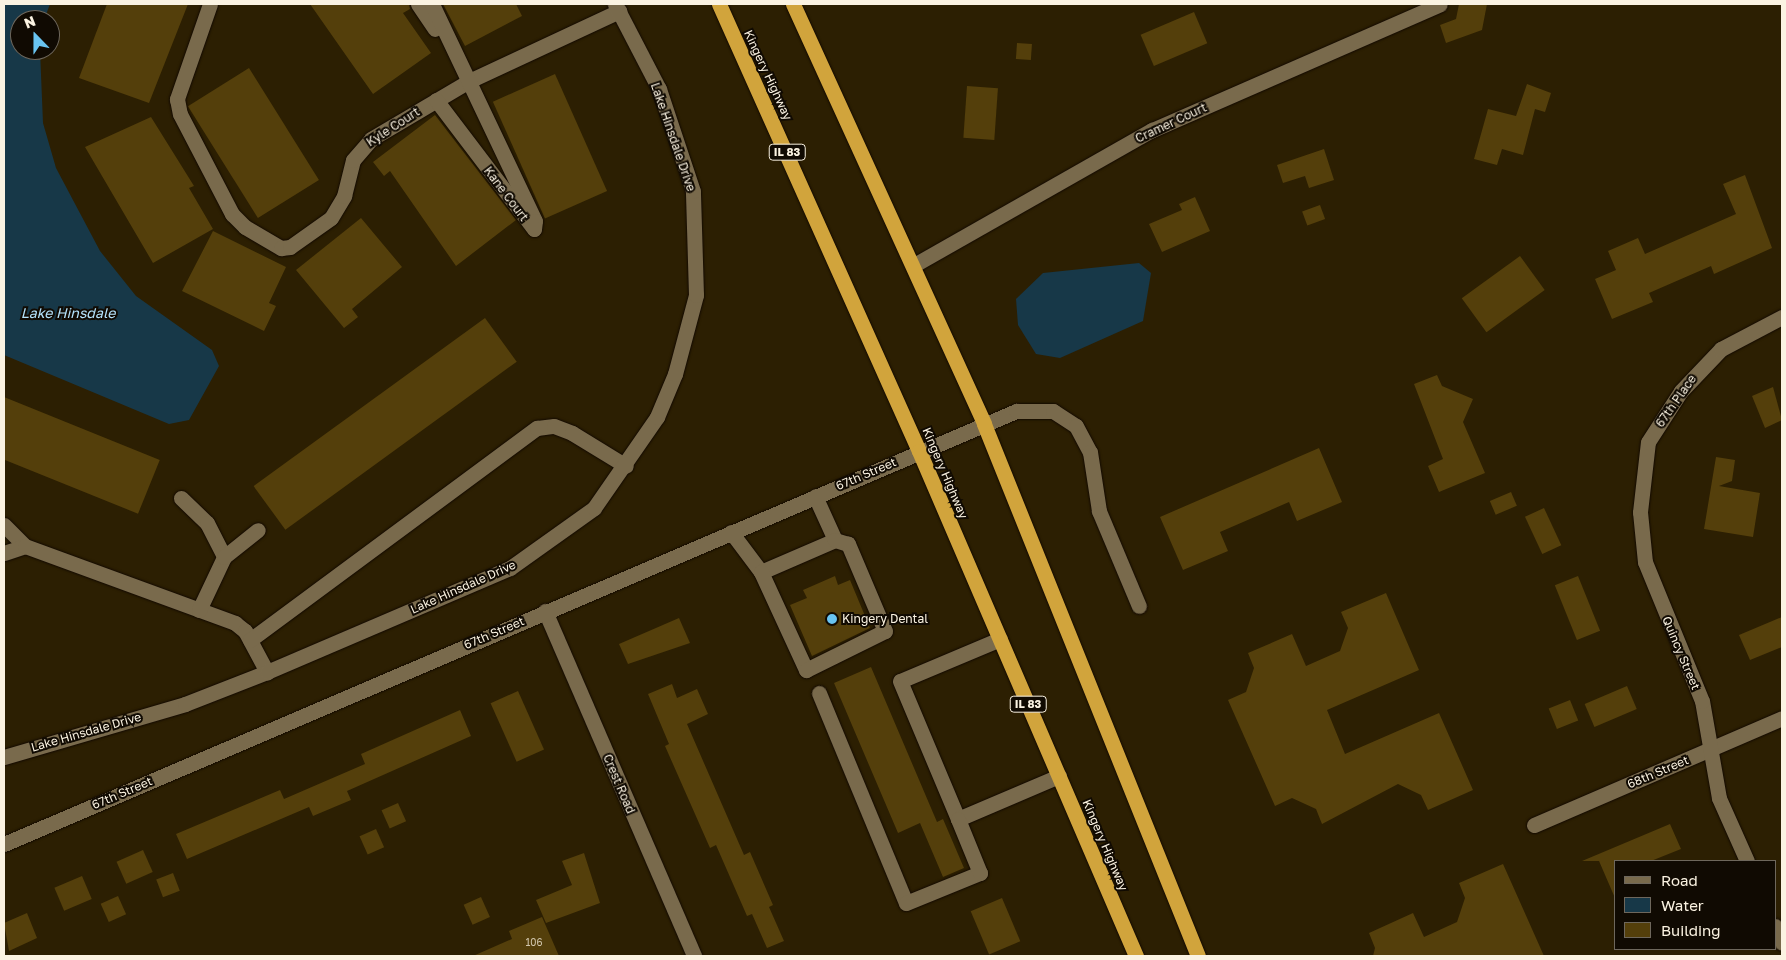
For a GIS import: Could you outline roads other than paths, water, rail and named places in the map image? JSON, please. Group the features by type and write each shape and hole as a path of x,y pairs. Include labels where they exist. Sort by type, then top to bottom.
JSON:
{"highway":[{"name":"Kingery Highway","path":"719,4 919,451 1136,956"},
{"path":"793,4 914,265 984,424 1198,956"}],"street":[{"name":"Kyle Court","path":"210,4 177,99 180,114 232,214 245,227 281,248 290,246 331,218 344,196 353,160 370,139 469,80 617,7"},
{"name":"Kane Court","path":"418,4 469,80"},
{"name":"Kane Court","path":"432,4 535,221 534,228 436,100"},
{"name":"Cramer Court","path":"914,265 1152,130 1440,4"},
{"name":"Lake Hinsdale Drive","path":"4,757 185,704 267,672 510,568 594,508 626,466 657,417 675,374 696,295 697,244 693,191 659,88 617,7"},
{"name":"67th Place","path":"1648,442 1699,369 1748,332 1782,317"},
{"name":"67th Street","path":"4,844 919,451 984,424 1035,408 1053,411 1076,426 1090,452 1099,512 1139,606"},
{"path":"250,640 537,428 554,426 572,433 626,466"},
{"name":"Quincy Street","path":"1648,442 1640,512 1645,562 1702,701 1719,798 1746,860"},
{"path":"815,496 834,540"},
{"path":"181,498 207,522 224,557"},
{"path":"4,525 25,546 235,623 250,640 267,672"},
{"path":"199,610 224,557 258,530"},
{"path":"731,532 761,572 806,670 885,631 848,544 834,540 761,572"},
{"path":"4,553 25,546"},
{"name":"Crest Road","path":"544,611 694,956"},
{"path":"819,693 906,903 980,873 900,681 1000,639"},
{"name":"68th Street","path":"1534,825 1782,718"},
{"path":"958,819 1059,776"},
{"path":"1776,928 1782,943"}],"water":[{"name":"Lake Hinsdale","path":"4,4 50,4 48,10 10,10 10,60 40,60 43,123 56,168 100,251 136,296 212,350 219,366 189,420 169,424 4,355"},
{"path":"1139,263 1151,273 1143,321 1060,358 1036,354 1018,325 1016,299 1043,273"}],"place":[{"name":"Kingery Dental","path":"832,619"}]}
